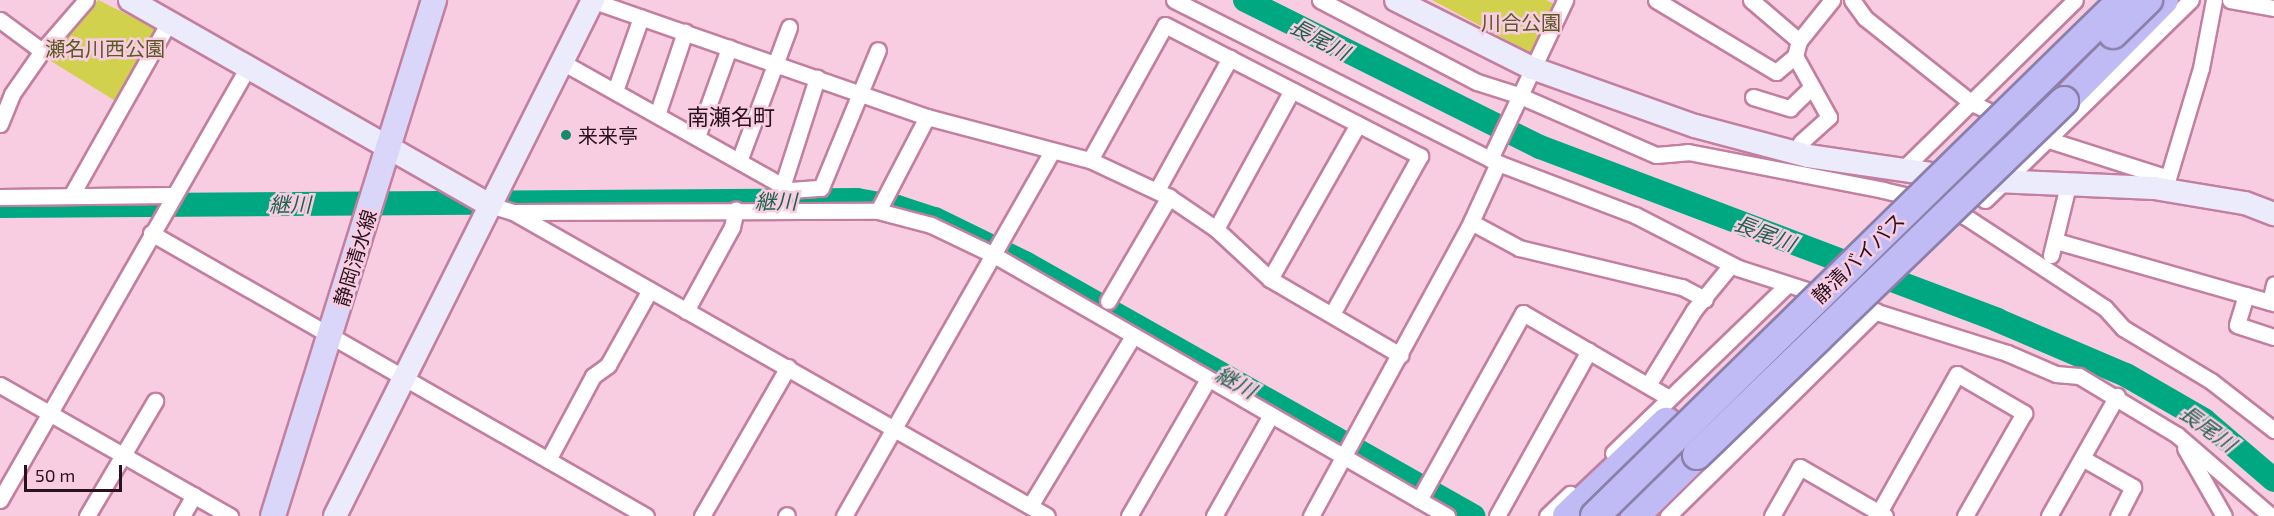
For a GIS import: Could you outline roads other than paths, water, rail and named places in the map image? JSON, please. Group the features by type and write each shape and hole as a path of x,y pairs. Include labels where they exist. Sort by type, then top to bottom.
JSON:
{"highway":[{"path":"1567,516 1668,410 2097,0"},
{"name":"静清バイパス","path":"1595,516 2122,0"},
{"name":"静清バイパス","path":"1621,516 2148,0"},
{"path":"1635,516 2064,101 2164,0"}],"main road":[{"name":"静岡清水線","path":"273,516 368,219 434,0"}],"street":[{"path":"0,124 12,94 42,51 86,0"},
{"path":"129,0 387,150 490,205 513,212 895,427 1036,512 1133,336"},
{"path":"335,516 592,0 927,117 1052,152 1090,160 1163,194 1216,228 1270,279 1400,355"},
{"path":"1174,0 1493,159 1635,215 1731,265 1786,285 2007,353 2056,374 2079,376 2117,396 2177,435 2271,516"},
{"path":"1320,0 1337,4 1456,72 1656,155 1688,152 1883,190 1929,201 1966,217 2104,308 2123,328 2211,381 2274,430"},
{"path":"1396,0 1532,68 1695,126 1808,156 1900,172 2006,180 2168,184"},
{"path":"1311,516 1471,222 1518,97 1565,0"},
{"path":"1656,0 1776,72 1797,48 1832,0"},
{"path":"1751,0 1797,48 1812,87 1829,117 1801,142"},
{"path":"1852,0 1865,18 1971,103 2049,140 2168,184 2245,203 2274,213"},
{"path":"1900,172 2075,0"},
{"path":"1985,200 2191,0"},
{"path":"2168,184 2201,68 2214,0"},
{"path":"2230,0 2274,8"},
{"path":"615,91 641,17"},
{"path":"0,20 42,51"},
{"path":"71,196 168,24"},
{"path":"1090,160 1165,25 1420,156 1332,314"},
{"path":"739,161 773,63 789,27"},
{"path":"657,115 685,33"},
{"path":"697,138 729,48"},
{"path":"562,62 790,190 821,188 863,94 878,50"},
{"path":"1108,301 1230,58"},
{"path":"0,500 247,69"},
{"path":"775,209 817,78"},
{"path":"1753,97 1790,108 1812,87"},
{"path":"1216,228 1292,90"},
{"path":"878,211 927,117"},
{"path":"1270,279 1358,124"},
{"path":"844,516 1052,152"},
{"path":"2069,182 2053,248 2272,303 2274,284"},
{"path":"0,197 173,195"},
{"path":"513,212 736,209 878,211 931,225 994,255 1447,516"},
{"path":"686,310 732,226 736,209"},
{"path":"1471,222 1519,248 1682,287 1705,299"},
{"path":"151,233 646,516"},
{"path":"1648,385 1705,299 1731,265"},
{"path":"1547,516 1668,410 1786,285"},
{"path":"548,460 593,376 608,365 650,290"},
{"path":"2246,295 2237,325 2274,337"},
{"path":"1669,515 1876,311"},
{"path":"1419,500 1523,313 1648,385 1668,410"},
{"path":"1497,516 1589,351"},
{"path":"702,516 788,367"},
{"path":"1772,516 1800,467 1880,515 1956,375 2024,413 1965,516"},
{"path":"1129,516 1208,379"},
{"path":"0,385 230,516"},
{"path":"2049,516 2117,396"},
{"path":"87,516 155,401"},
{"path":"1214,516 1271,415"},
{"path":"2177,435 2224,516"},
{"path":"2082,458 2133,487 2118,516"},
{"path":"182,516 194,495"}],"waterway":[{"name":"長尾川","path":"1245,0 1540,147 1997,320 2126,375 2204,420 2274,480"},
{"name":"継川","path":"0,206 857,200 897,207 935,219 1025,263 1473,516"}],"place":[{"name":"来来亭","path":"566,135"}],"district":[{"name":"南瀬名町","path":"731,117"}],"park label":[{"name":"川合公園","path":"1521,22"},
{"name":"瀬名川西公園","path":"105,48"}]}
